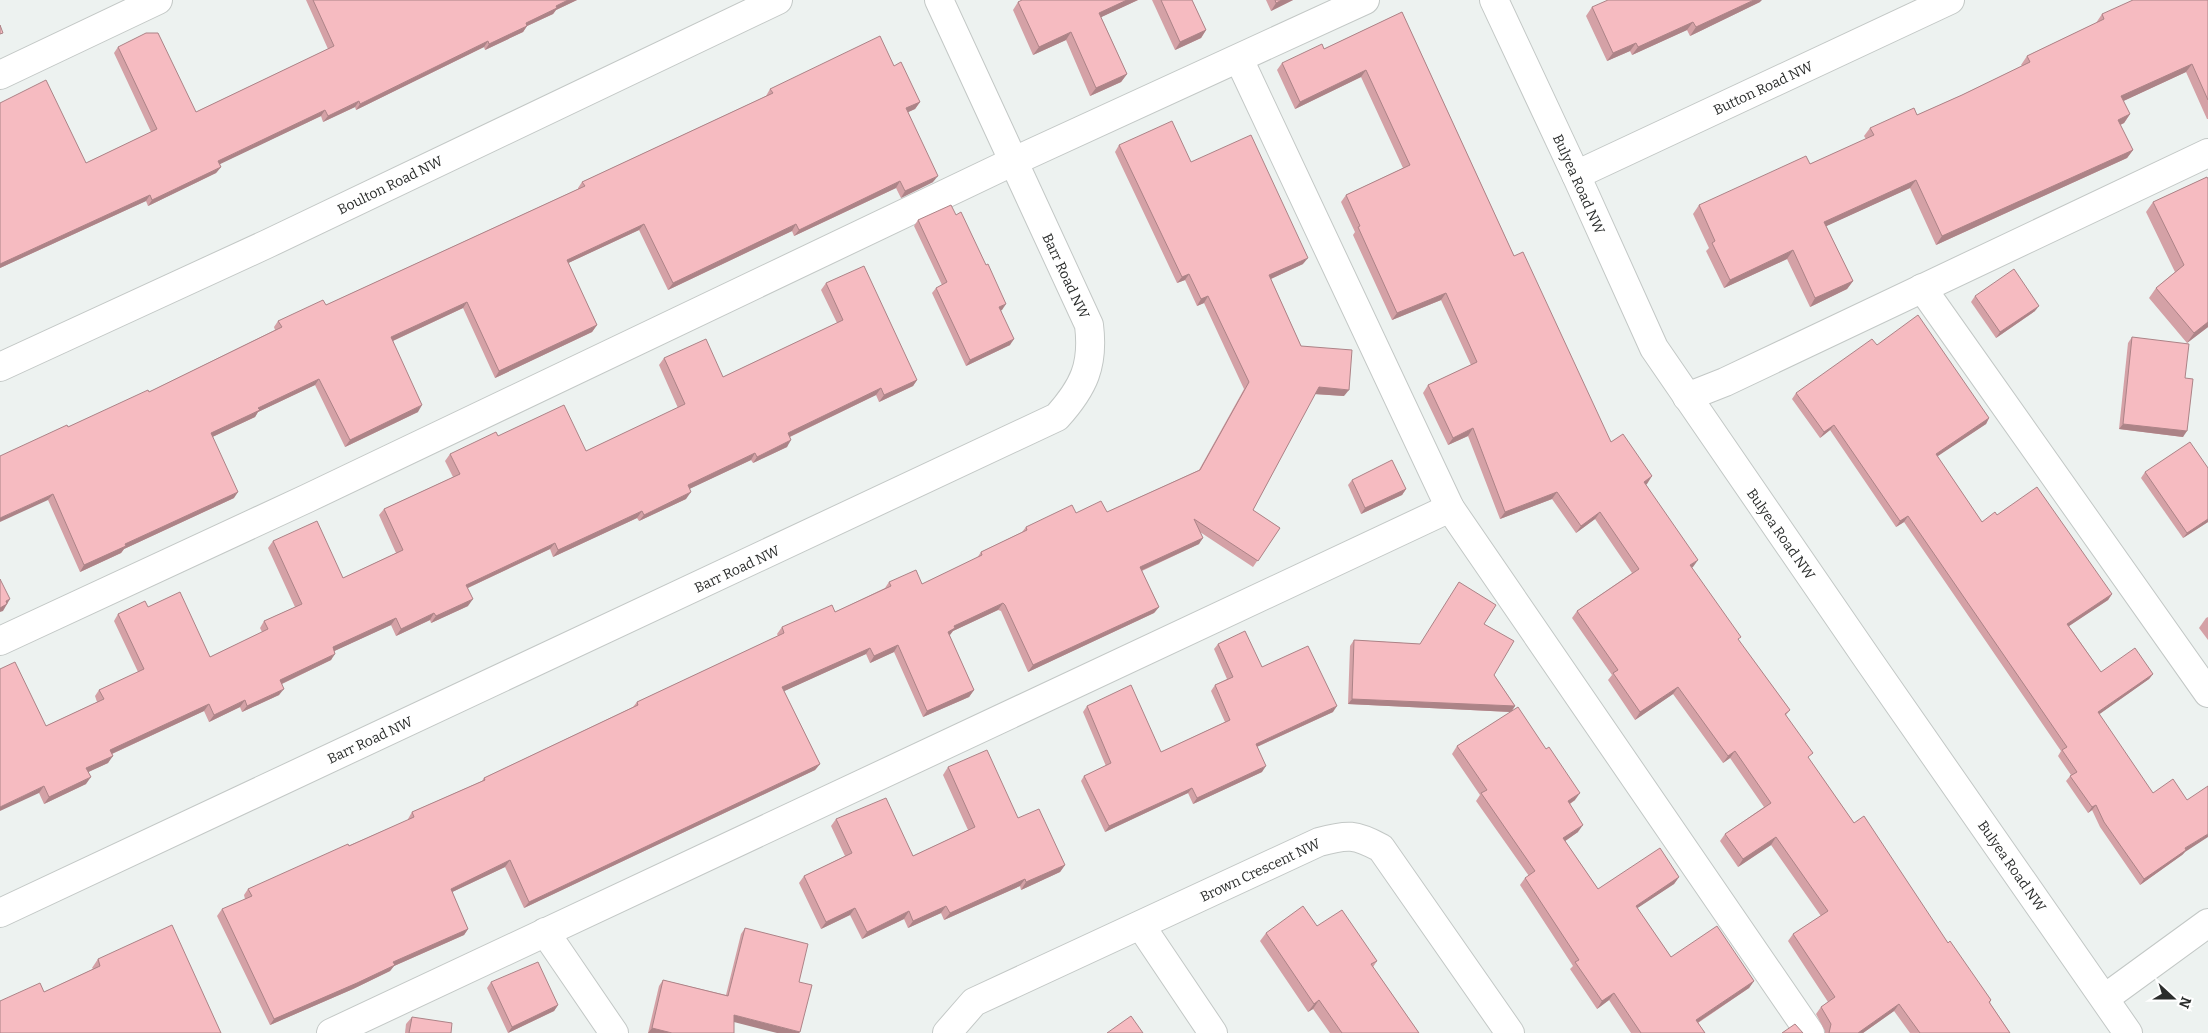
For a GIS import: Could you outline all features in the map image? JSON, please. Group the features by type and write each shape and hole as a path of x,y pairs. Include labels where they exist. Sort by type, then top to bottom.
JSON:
{"street":[{"path":"0,75 158,0"},
{"name":"Boulton Road NW","path":"0,367 267,244 778,0"},
{"name":"Barr Road NW","path":"0,913 845,518 1057,416 1072,400 1089,365 1091,347 1089,325 1012,162 939,0"},
{"path":"0,641 308,498 1012,162 1365,0"},
{"name":"Bulyea Road NW","path":"1494,0 1654,348 2128,1033"},
{"name":"Button Road NW","path":"1576,175 1950,0"},
{"path":"1238,59 1450,508 1810,1033"},
{"path":"1687,397 1725,382 2208,153"},
{"path":"1922,288 2208,693"},
{"path":"331,1033 1450,508"},
{"name":"Brown Crescent NW","path":"947,1033 974,1002 1320,842 1343,836 1362,838 1381,848 1510,1033"},
{"path":"2105,998 2208,923"},
{"path":"1141,926 1213,1033"},
{"path":"545,932 614,1033"}],"building":[{"path":"313,0 568,0 556,6 557,8 526,23 527,26 489,44 488,41 360,104 359,101 328,116 325,110 218,161 221,167 152,200 150,195 0,264 0,103 46,80 86,163 157,129 118,47 146,33 158,33 196,112 334,46"},
{"path":"1022,0 1127,0 1099,13 1127,74 1096,88 1071,32 1039,47 1018,2"},
{"path":"1161,0 1192,0 1206,30 1180,42"},
{"path":"1608,0 1754,0 1696,27 1693,22 1638,47 1636,43 1613,53 1592,7"},
{"path":"2133,0 2208,0 2208,100 2192,64 2121,96 2130,114 2118,120 2133,150 1942,236 1916,180 1824,222 1853,281 1815,298 1793,250 1730,280 1712,243 1715,241 1699,205 1806,156 1810,164 1874,135 1870,128 1914,108 1917,115 1962,95 2030,62 2027,56 2104,19 2102,14"},
{"path":"1402,12 1514,256 1523,252 1611,442 1623,434 1652,476 1644,482 1698,560 1690,565 1741,637 1738,639 1790,710 1785,714 1813,753 1808,757 1854,823 1864,816 1948,943 1950,941 1991,1000 1989,1002 2010,1033 1920,1033 1899,1004 1858,1033 1829,1033 1831,1024 1821,1007 1835,997 1793,934 1828,911 1776,837 1743,859 1725,834 1771,803 1735,751 1728,756 1678,687 1640,712 1613,673 1618,670 1577,611 1639,569 1600,512 1581,526 1557,492 1505,512 1473,428 1453,438 1428,385 1477,362 1446,293 1397,313 1358,227 1360,226 1346,195 1410,165 1366,70 1300,102 1282,63 1322,44 1324,49"},
{"path":"880,36 894,66 901,62 920,102 906,108 938,176 905,191 900,181 799,230 796,224 673,283 644,224 567,260 597,325 499,371 467,302 391,337 422,405 350,440 319,379 211,433 238,492 84,565 53,494 0,518 0,456 148,390 149,392 282,327 278,321 323,300 326,305 585,186 582,182 773,93 770,89"},
{"path":"1172,121 1191,162 1251,135 1308,258 1269,275 1301,346 1352,350 1349,390 1319,387 1253,510 1280,528 1258,561 1194,519 1203,538 1140,567 1159,607 1033,665 1003,603 954,626 955,628 948,632 974,690 927,711 898,645 874,656 870,648 782,687 820,764 529,902 510,860 451,889 468,929 393,962 395,965 357,983 274,1019 222,909 252,896 248,889 414,817 412,812 485,780 484,778 638,705 637,702 784,633 782,627 832,605 835,612 891,586 889,582 916,570 922,584 982,555 981,552 1027,530 1026,527 1072,505 1076,513 1101,501 1107,512 1200,470 1249,382 1208,296 1201,299 1189,274 1182,277 1119,145"},
{"path":"2207,177 2208,322 2194,333 2156,288 2184,265 2153,202"},
{"path":"951,205 956,215 961,212 986,265 988,264 1006,304 999,307 1014,339 970,360 936,288 947,282 918,220"},
{"path":"864,266 917,380 884,395 881,388 788,433 791,440 757,457 755,453 688,485 691,492 644,515 642,511 558,550 555,543 466,585 473,599 436,616 434,613 401,629 396,618 333,647 335,654 280,680 284,689 247,706 245,700 214,715 209,704 110,750 113,756 86,768 91,777 49,797 44,786 0,807 0,669 15,662 46,726 104,699 99,690 144,669 118,614 145,601 148,607 180,592 210,657 268,629 264,621 302,604 273,541 317,521 343,578 403,550 384,509 460,474 450,454 496,432 498,436 564,405 586,451 685,404 664,358 706,339 723,377 843,320 826,283"},
{"path":"2014,269 2039,306 2000,332 1975,296"},
{"path":"1918,315 1989,418 1936,454 1982,522 1995,512 1997,515 2037,487 2112,594 2067,624 2101,672 2135,648 2153,674 2098,712 2153,793 2173,779 2187,800 2208,786 2208,834 2185,848 2186,850 2144,879 2104,822 2096,805 2092,807 2070,776 2077,772 2062,750 2067,747 1908,516 1900,521 1834,425 1824,432 1796,393 1872,339 1877,345"},
{"path":"2132,337 2189,344 2185,378 2193,379 2187,431 2123,424"},
{"path":"2190,442 2208,468 2208,519 2187,533 2145,472"},
{"path":"1392,460 1406,489 1365,508 1352,480"},
{"path":"0,579 10,599 6,601 7,604 0,608"},
{"path":"1459,582 1496,605 1484,624 1514,641 1494,675 1515,706 1352,699 1354,640 1420,644"},
{"path":"1245,631 1262,667 1308,646 1337,706 1256,744 1266,766 1197,798 1192,788 1109,826 1084,776 1111,763 1087,706 1131,685 1161,752 1230,720 1215,685 1233,677 1218,644"},
{"path":"1518,707 1546,749 1549,747 1580,793 1568,801 1583,825 1563,838 1598,889 1660,848 1679,877 1636,906 1671,957 1717,926 1754,981 1696,1020 1705,1033 1641,1033 1614,993 1602,1001 1575,962 1579,960 1525,878 1535,871 1481,793 1487,790 1457,746"},
{"path":"987,750 1018,818 1039,809 1065,865 1026,882 1025,879 950,913 946,906 913,921 909,911 867,932 855,908 826,922 804,876 852,853 836,819 886,798 913,856 975,827 948,767"},
{"path":"1303,906 1317,926 1342,910 1377,961 1371,964 1419,1033 1342,1033 1319,1000 1314,1004 1266,933"},
{"path":"172,925 221,1033 0,1033 0,1001 40,983 44,992 100,966 98,959"},
{"path":"745,928 808,944 799,982 812,985 800,1032 734,1015 734,1033 672,1033 652,1028 663,980 728,996"},
{"path":"538,962 558,1005 512,1027 491,982"},
{"path":"1131,1016 1143,1033 1107,1033"},
{"path":"412,1017 452,1023 451,1033 409,1033"},
{"path":"1795,1024 1803,1033 1782,1033"}]}
